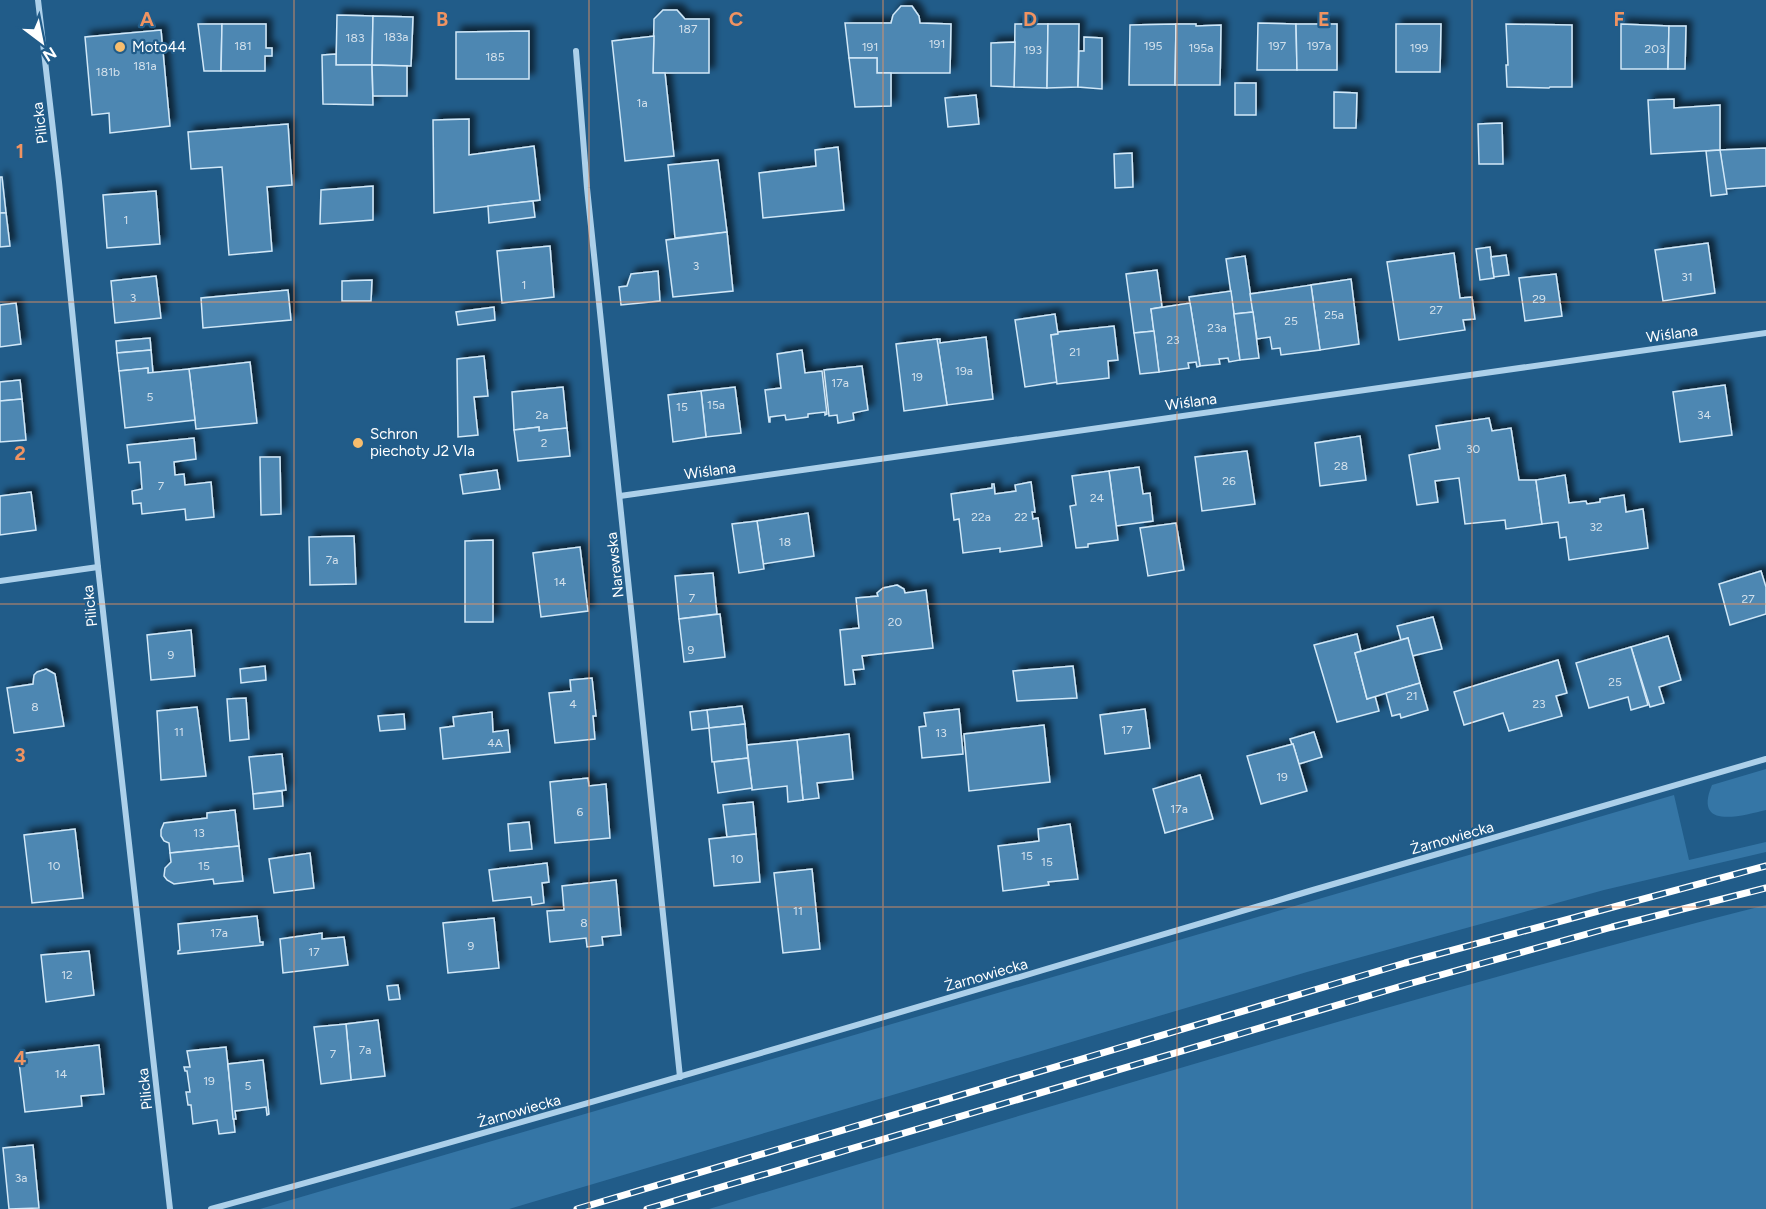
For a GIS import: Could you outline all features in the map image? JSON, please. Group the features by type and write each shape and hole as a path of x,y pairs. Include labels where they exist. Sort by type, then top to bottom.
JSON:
{"street":[{"name":"Pilicka","path":"38,0 98,567 170,1209"},
{"name":"Narewska","path":"576,51 587,188 680,1077"},
{"name":"Wiślana","path":"620,496 1766,333"},
{"path":"0,581 98,567"},
{"name":"Żarnowiecka","path":"211,1209 435,1148 1766,759"}],"shaded area":[{"path":"1766,769 1766,810 1722,817 1709,809 1708,799 1712,785"},
{"path":"1674,795 1689,860 1766,842 1766,852 1604,890 1307,972 509,1209 260,1209"},
{"path":"1766,905 1766,1209 709,1209 1368,1013"}],"building":[{"path":"901,6 912,6 919,16 920,23 951,24 950,73 877,73 877,58 849,58 845,23 891,23 893,15"},
{"path":"663,10 677,10 685,19 709,19 709,73 653,73 654,19"},
{"path":"337,15 373,16 372,65 336,65"},
{"path":"373,16 413,17 411,66 372,65"},
{"path":"1258,23 1296,24 1297,70 1257,70"},
{"path":"198,24 222,24 221,71 204,71"},
{"path":"222,24 266,24 266,48 272,48 272,56 265,56 265,71 221,71"},
{"path":"1015,24 1048,24 1047,88 1014,87"},
{"path":"1048,24 1079,24 1078,87 1047,88"},
{"path":"1176,24 1175,85 1129,85 1130,25"},
{"path":"1176,24 1221,25 1220,85 1175,85"},
{"path":"1296,24 1337,24 1337,70 1297,70"},
{"path":"1396,24 1441,24 1440,72 1396,72"},
{"path":"1506,24 1572,25 1572,87 1507,87"},
{"path":"1621,24 1669,26 1668,69 1621,69"},
{"path":"1669,26 1686,26 1685,69 1668,69"},
{"path":"161,30 170,126 110,133 109,113 92,115 85,37"},
{"path":"529,31 529,79 456,79 456,32"},
{"path":"654,36 653,73 665,73 674,156 625,161 612,41"},
{"path":"1084,37 1102,38 1102,89 1078,87 1079,51 1084,51"},
{"path":"1015,42 1014,87 991,86 991,43"},
{"path":"336,54 336,65 372,65 373,105 323,104 322,55"},
{"path":"849,58 877,58 877,73 891,73 891,106 855,107"},
{"path":"372,65 407,66 407,96 373,96"},
{"path":"1235,83 1256,83 1256,115 1235,115"},
{"path":"1334,92 1357,93 1356,128 1334,128"},
{"path":"976,95 979,124 948,127 945,98"},
{"path":"1674,99 1674,108 1720,105 1720,150 1651,154 1648,100"},
{"path":"469,119 469,155 534,146 540,200 434,213 433,120"},
{"path":"1502,123 1503,164 1479,164 1478,124"},
{"path":"288,124 292,185 267,187 272,251 229,255 222,167 191,169 188,132"},
{"path":"838,147 844,210 763,218 759,173 816,166 815,150"},
{"path":"1766,148 1766,186 1725,189 1720,150"},
{"path":"1720,150 1727,194 1711,196 1706,151"},
{"path":"1132,153 1133,187 1115,188 1114,154"},
{"path":"718,160 727,232 675,238 668,165"},
{"path":"0,177 2,177 6,213 0,213"},
{"path":"373,186 373,220 320,224 321,190"},
{"path":"156,191 160,244 107,248 103,195"},
{"path":"533,201 535,217 489,223 488,206"},
{"path":"0,213 6,213 10,246 0,247"},
{"path":"727,232 733,291 673,297 666,240"},
{"path":"1708,243 1715,293 1663,301 1655,250"},
{"path":"550,246 554,297 502,303 497,251"},
{"path":"1490,247 1494,278 1480,280 1476,249"},
{"path":"1454,253 1460,298 1472,297 1475,319 1463,320 1465,330 1399,340 1387,262"},
{"path":"1506,255 1509,275 1494,277 1491,257"},
{"path":"1245,256 1253,312 1234,314 1226,259"},
{"path":"1157,270 1162,307 1151,309 1154,331 1134,333 1126,274"},
{"path":"658,271 660,301 621,305 619,287 627,286 631,274"},
{"path":"1556,274 1562,316 1525,321 1519,278"},
{"path":"156,276 161,318 115,323 111,281"},
{"path":"1351,279 1359,344 1320,350 1311,285"},
{"path":"372,280 371,301 342,301 342,281"},
{"path":"1311,285 1320,350 1281,355 1280,348 1272,349 1270,337 1257,339 1250,294"},
{"path":"288,290 291,320 203,328 201,298"},
{"path":"1231,291 1240,360 1229,362 1228,358 1219,359 1220,364 1200,366 1189,297"},
{"path":"16,303 21,344 0,347 0,305"},
{"path":"1190,303 1200,366 1197,367 1196,362 1188,363 1189,368 1159,372 1151,309"},
{"path":"494,307 495,320 458,325 456,312"},
{"path":"1253,312 1259,358 1240,360 1234,314"},
{"path":"1055,314 1058,334 1051,335 1057,382 1025,387 1015,320"},
{"path":"1114,326 1118,360 1108,361 1109,378 1057,384 1051,335 1058,334 1058,332"},
{"path":"1154,331 1159,372 1140,374 1134,333"},
{"path":"986,337 993,399 947,405 937,339 940,339 940,343"},
{"path":"150,338 151,350 117,353 116,341"},
{"path":"937,339 947,405 904,411 896,344"},
{"path":"151,350 153,373 148,373 148,368 119,371 117,353"},
{"path":"802,350 805,373 822,371 827,414 825,415 825,412 808,414 808,417 786,420 785,415 770,417 769,422 765,390 781,388 777,354"},
{"path":"484,356 488,396 474,397 478,435 458,437 457,359"},
{"path":"250,362 257,423 196,429 189,369"},
{"path":"862,366 868,410 853,413 854,420 838,423 837,415 829,416 824,370"},
{"path":"148,368 148,373 189,369 195,420 125,428 119,371"},
{"path":"20,380 22,399 0,401 0,382"},
{"path":"1725,385 1732,435 1680,442 1673,392"},
{"path":"563,387 567,428 539,431 539,427 514,430 512,392"},
{"path":"735,387 741,433 706,437 701,391"},
{"path":"701,391 706,437 673,442 668,395"},
{"path":"22,399 26,440 0,442 0,401"},
{"path":"1489,418 1492,431 1511,428 1519,480 1536,480 1542,524 1506,529 1505,520 1465,524 1459,478 1435,481 1438,502 1417,505 1409,455 1440,449 1436,426"},
{"path":"539,427 539,431 567,428 570,456 518,461 514,430"},
{"path":"1360,436 1366,480 1320,486 1315,443"},
{"path":"194,438 196,459 174,462 175,475 184,474 185,485 211,482 214,517 186,520 185,509 142,514 141,503 133,504 132,491 142,489 140,462 129,463 127,445"},
{"path":"1247,451 1255,504 1202,511 1195,457"},
{"path":"260,457 280,457 281,514 261,515"},
{"path":"1139,467 1143,494 1150,493 1153,521 1116,526 1109,471"},
{"path":"497,470 500,489 463,494 460,475"},
{"path":"1109,471 1118,540 1076,548 1070,506 1076,505 1072,476"},
{"path":"1565,475 1569,503 1586,501 1587,504 1624,495 1626,512 1643,509 1648,548 1569,560 1566,537 1560,538 1558,522 1542,524 1536,480"},
{"path":"1031,482 1035,512 1032,512 1033,519 1038,518 1042,546 1000,552 1000,548 963,553 959,519 954,520 951,494 992,488 992,484 994,484 995,494 1016,491 1015,485"},
{"path":"31,492 36,530 0,535 0,496"},
{"path":"808,513 814,556 763,564 757,521"},
{"path":"757,521 764,569 739,573 732,524"},
{"path":"1176,523 1184,570 1148,576 1140,528"},
{"path":"354,536 356,584 310,585 309,537"},
{"path":"493,540 493,622 465,622 465,541"},
{"path":"580,547 588,611 541,617 533,553"},
{"path":"1761,571 1766,587 1766,614 1730,625 1719,584"},
{"path":"713,573 717,614 679,619 675,576"},
{"path":"897,585 904,589 905,593 926,590 933,648 862,656 864,669 853,670 855,684 845,685 840,630 859,628 856,598 878,596 877,593 883,588"},
{"path":"720,614 725,657 684,662 679,619"},
{"path":"1433,617 1442,649 1412,656 1408,638 1401,640 1397,626"},
{"path":"191,630 195,676 151,680 147,635"},
{"path":"1357,634 1361,651 1355,653 1367,699 1375,696 1379,711 1337,722 1314,645"},
{"path":"1668,636 1681,680 1659,687 1664,703 1650,707 1631,647"},
{"path":"1408,638 1420,683 1367,699 1355,653"},
{"path":"1631,647 1648,705 1631,710 1628,697 1589,708 1576,663"},
{"path":"1558,660 1567,693 1556,696 1562,716 1509,731 1503,713 1464,725 1454,692"},
{"path":"265,666 266,680 241,683 240,669"},
{"path":"1073,666 1077,698 1017,701 1013,671"},
{"path":"46,669 55,674 64,726 14,733 7,688 33,684 34,675"},
{"path":"592,678 596,716 593,716 595,739 555,743 549,693 571,691 570,680"},
{"path":"1420,683 1428,710 1401,718 1400,714 1392,716 1386,693"},
{"path":"246,698 249,739 230,741 227,699"},
{"path":"742,706 745,724 709,728 707,710"},
{"path":"197,707 206,776 161,780 157,711"},
{"path":"959,709 963,754 922,758 919,727 926,726 924,713"},
{"path":"1145,709 1150,748 1105,754 1100,715"},
{"path":"707,710 709,728 692,730 690,712"},
{"path":"492,712 493,732 508,730 510,752 443,759 440,728 454,726 453,717"},
{"path":"404,714 405,729 380,731 378,716"},
{"path":"745,724 748,758 712,762 709,728"},
{"path":"1044,725 1050,782 969,791 964,734"},
{"path":"1314,732 1322,757 1299,764 1290,739"},
{"path":"849,734 853,779 817,783 819,798 803,800 797,740"},
{"path":"797,740 803,800 788,802 787,786 752,790 747,745"},
{"path":"1293,744 1307,791 1261,804 1247,756"},
{"path":"282,754 286,790 253,794 249,757"},
{"path":"748,758 752,788 718,793 714,762"},
{"path":"1200,775 1213,819 1165,833 1153,789"},
{"path":"588,778 589,786 606,784 610,838 555,843 550,782"},
{"path":"282,791 283,806 254,809 253,794"},
{"path":"753,802 756,834 727,837 723,805"},
{"path":"235,810 239,846 170,853 169,843 161,836 164,823 207,818 207,813"},
{"path":"529,822 532,849 510,851 508,824"},
{"path":"1070,824 1078,879 1003,891 998,846 1039,841 1038,829"},
{"path":"75,829 83,898 32,903 24,835"},
{"path":"756,834 760,882 714,886 709,839"},
{"path":"239,846 243,881 214,884 213,879 174,884 164,876 165,868 171,862 170,853"},
{"path":"310,853 314,888 274,893 269,859"},
{"path":"547,863 549,882 542,883 544,903 532,905 531,897 493,901 489,870"},
{"path":"812,869 820,949 783,953 774,873"},
{"path":"616,880 621,935 602,937 603,945 587,947 586,938 550,942 547,911 564,910 562,886"},
{"path":"257,916 260,942 263,942 263,945 178,954 180,950 178,924"},
{"path":"494,918 499,968 448,973 443,923"},
{"path":"322,933 322,939 344,937 348,965 283,973 280,939"},
{"path":"89,951 94,995 46,1002 41,955"},
{"path":"398,985 400,999 389,1000 387,986"},
{"path":"378,1020 385,1076 351,1080 346,1024"},
{"path":"346,1024 351,1080 321,1084 314,1027"},
{"path":"99,1045 104,1094 81,1096 82,1106 25,1112 18,1054"},
{"path":"226,1047 235,1132 219,1134 217,1120 193,1124 191,1105 188,1105 186,1092 190,1092 187,1071 184,1067 190,1067 187,1051"},
{"path":"263,1060 269,1114 267,1115 266,1107 235,1111 236,1119 233,1119 228,1064"},
{"path":"33,1145 39,1208 9,1209 3,1148"}],"railway":[{"path":"577,1209 1405,963 1766,866"},
{"path":"647,1209 1412,983 1612,927 1766,888"}],"place":[{"name":"Moto44","path":"120,47"},
{"name":"Schron piechoty J2 VIa","path":"358,443"}]}
